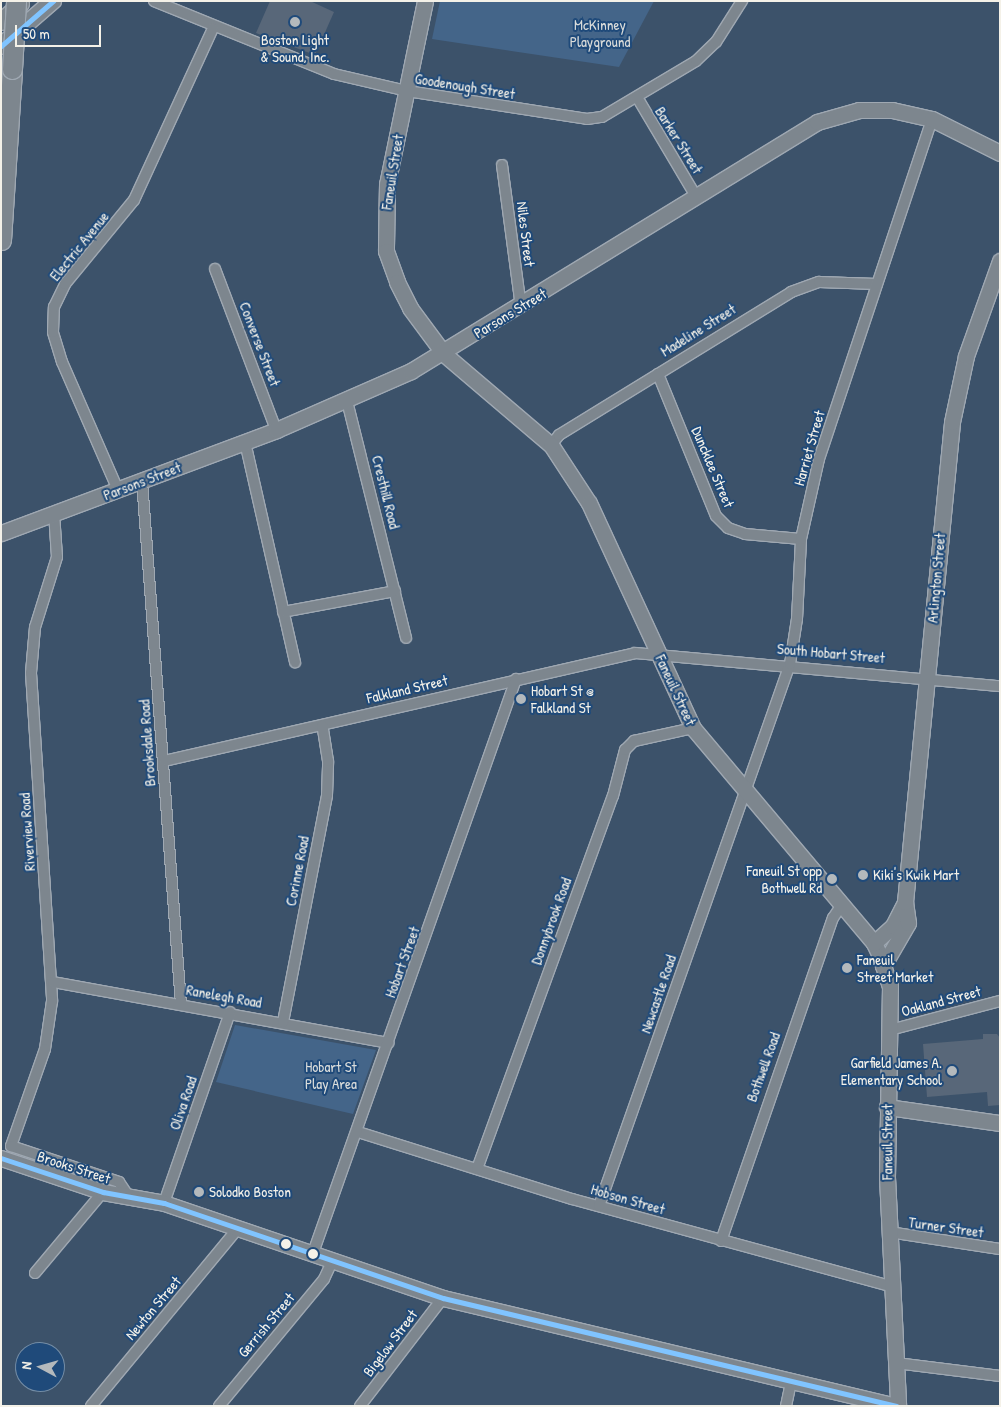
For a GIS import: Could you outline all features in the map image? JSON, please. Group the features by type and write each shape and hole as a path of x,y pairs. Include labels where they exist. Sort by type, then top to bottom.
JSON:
{"highway":[{"path":"1,240 16,1"}],"main road":[{"path":"1,22 25,1"},
{"path":"1,46 53,1"}],"street":[{"name":"Goodenough Street","path":"154,1 213,28 334,74 407,91 587,119 602,117 707,52 742,1"},
{"name":"Faneuil Street","path":"425,1 387,184 386,251 410,308 444,354 552,445 589,503 693,728 743,792 874,943 890,986 886,1106 889,1232 894,1287 897,1406"},
{"name":"Electric Avenue","path":"118,490 62,362 53,332 54,307 65,284 134,200 213,28"},
{"name":"Barker Street","path":"637,97 698,198"},
{"name":"Parsons Street","path":"1,533 276,430 347,401 444,354 698,198 817,122 859,110 892,110 932,119 1000,153"},
{"name":"Harriet Street","path":"743,792 790,664 797,619 801,539 819,459 932,119"},
{"name":"Niles Street","path":"502,165 521,307"},
{"name":"Arlington Street","path":"883,966 908,923 905,902 952,422 966,356 994,295 1000,261"},
{"name":"Converse Street","path":"215,269 276,430"},
{"name":"Madeline Street","path":"552,445 558,435 792,292 819,282 877,284"},
{"name":"Duncklee Street","path":"658,374 716,516 728,528 744,534 801,539"},
{"name":"Cresthill Road","path":"347,401 406,638"},
{"path":"245,442 295,662"},
{"name":"Brooksdale Road","path":"142,481 181,1004"},
{"name":"Riverview Road","path":"11,1146 47,1043 53,982 31,673 35,627 57,557 54,513"},
{"path":"283,612 395,591"},
{"name":"Falkland Street","path":"164,761 516,679 635,653 658,653"},
{"name":"South Hobart Street","path":"658,653 927,677 1000,686"},
{"name":"Hobart Street","path":"313,1253 358,1132 516,679"},
{"name":"Corinne Road","path":"283,1022 327,795 328,761 322,725"},
{"name":"Donnybrook Road","path":"477,1169 613,796 625,750 634,741 693,728"},
{"name":"Newcastle Road","path":"599,1206 743,792"},
{"name":"Arlington Street","path":"874,943 893,926 905,902"},
{"name":"Bothwell Road","path":"720,1241 830,927 841,906"},
{"name":"Ranelegh Road","path":"53,982 230,1012 388,1044"},
{"name":"Oakland Street","path":"890,1030 997,1003"},
{"name":"Oliva Road","path":"164,1204 230,1012"},
{"path":"886,1106 1000,1123"},
{"name":"Hobson Street","path":"358,1132 720,1241 894,1287"},
{"name":"Brooks Street","path":"11,1146 119,1182 129,1197"},
{"name":"Brooks Street","path":"1,1158 103,1192 164,1204 443,1298 897,1406"},
{"path":"35,1273 103,1192"},
{"name":"Newton Street","path":"91,1406 238,1228"},
{"name":"Turner Street","path":"889,1232 1000,1249"},
{"name":"Gerrish Street","path":"219,1406 324,1279 333,1260"},
{"name":"Bigelow Street","path":"360,1406 443,1298"},
{"path":"896,1363 1000,1376"},
{"path":"786,1406 791,1382"}],"green space":[{"name":"McKinney Playground","path":"440,1 654,1 619,67 432,39"},
{"name":"Hobart St Play Area","path":"235,1025 376,1050 353,1114 216,1082"}],"building":[{"name":"Boston Light & Sound, Inc.","path":"270,1 310,1 334,12 315,55 256,33"},
{"name":"Garfield James A. Elementary School","path":"983,1034 997,1034 1000,1038 1000,1105 988,1106 987,1092 927,1097 923,1044 983,1039"}],"transit line":[{"path":"1,46 53,1"},
{"path":"1,1158 103,1192 164,1203 443,1298 896,1406"}],"place":[{"name":"Boston Light & Sound, Inc.","path":"295,22"},
{"name":"Hobart St @ Falkland St","path":"521,699"},
{"name":"Kiki's Kwik Mart","path":"863,875"},
{"name":"Faneuil St opp Bothwell Rd","path":"832,879"},
{"name":"Faneuil Street Market","path":"847,968"},
{"name":"Garfield James A. Elementary School","path":"952,1071"},
{"name":"Solodko Boston","path":"199,1192"}]}
